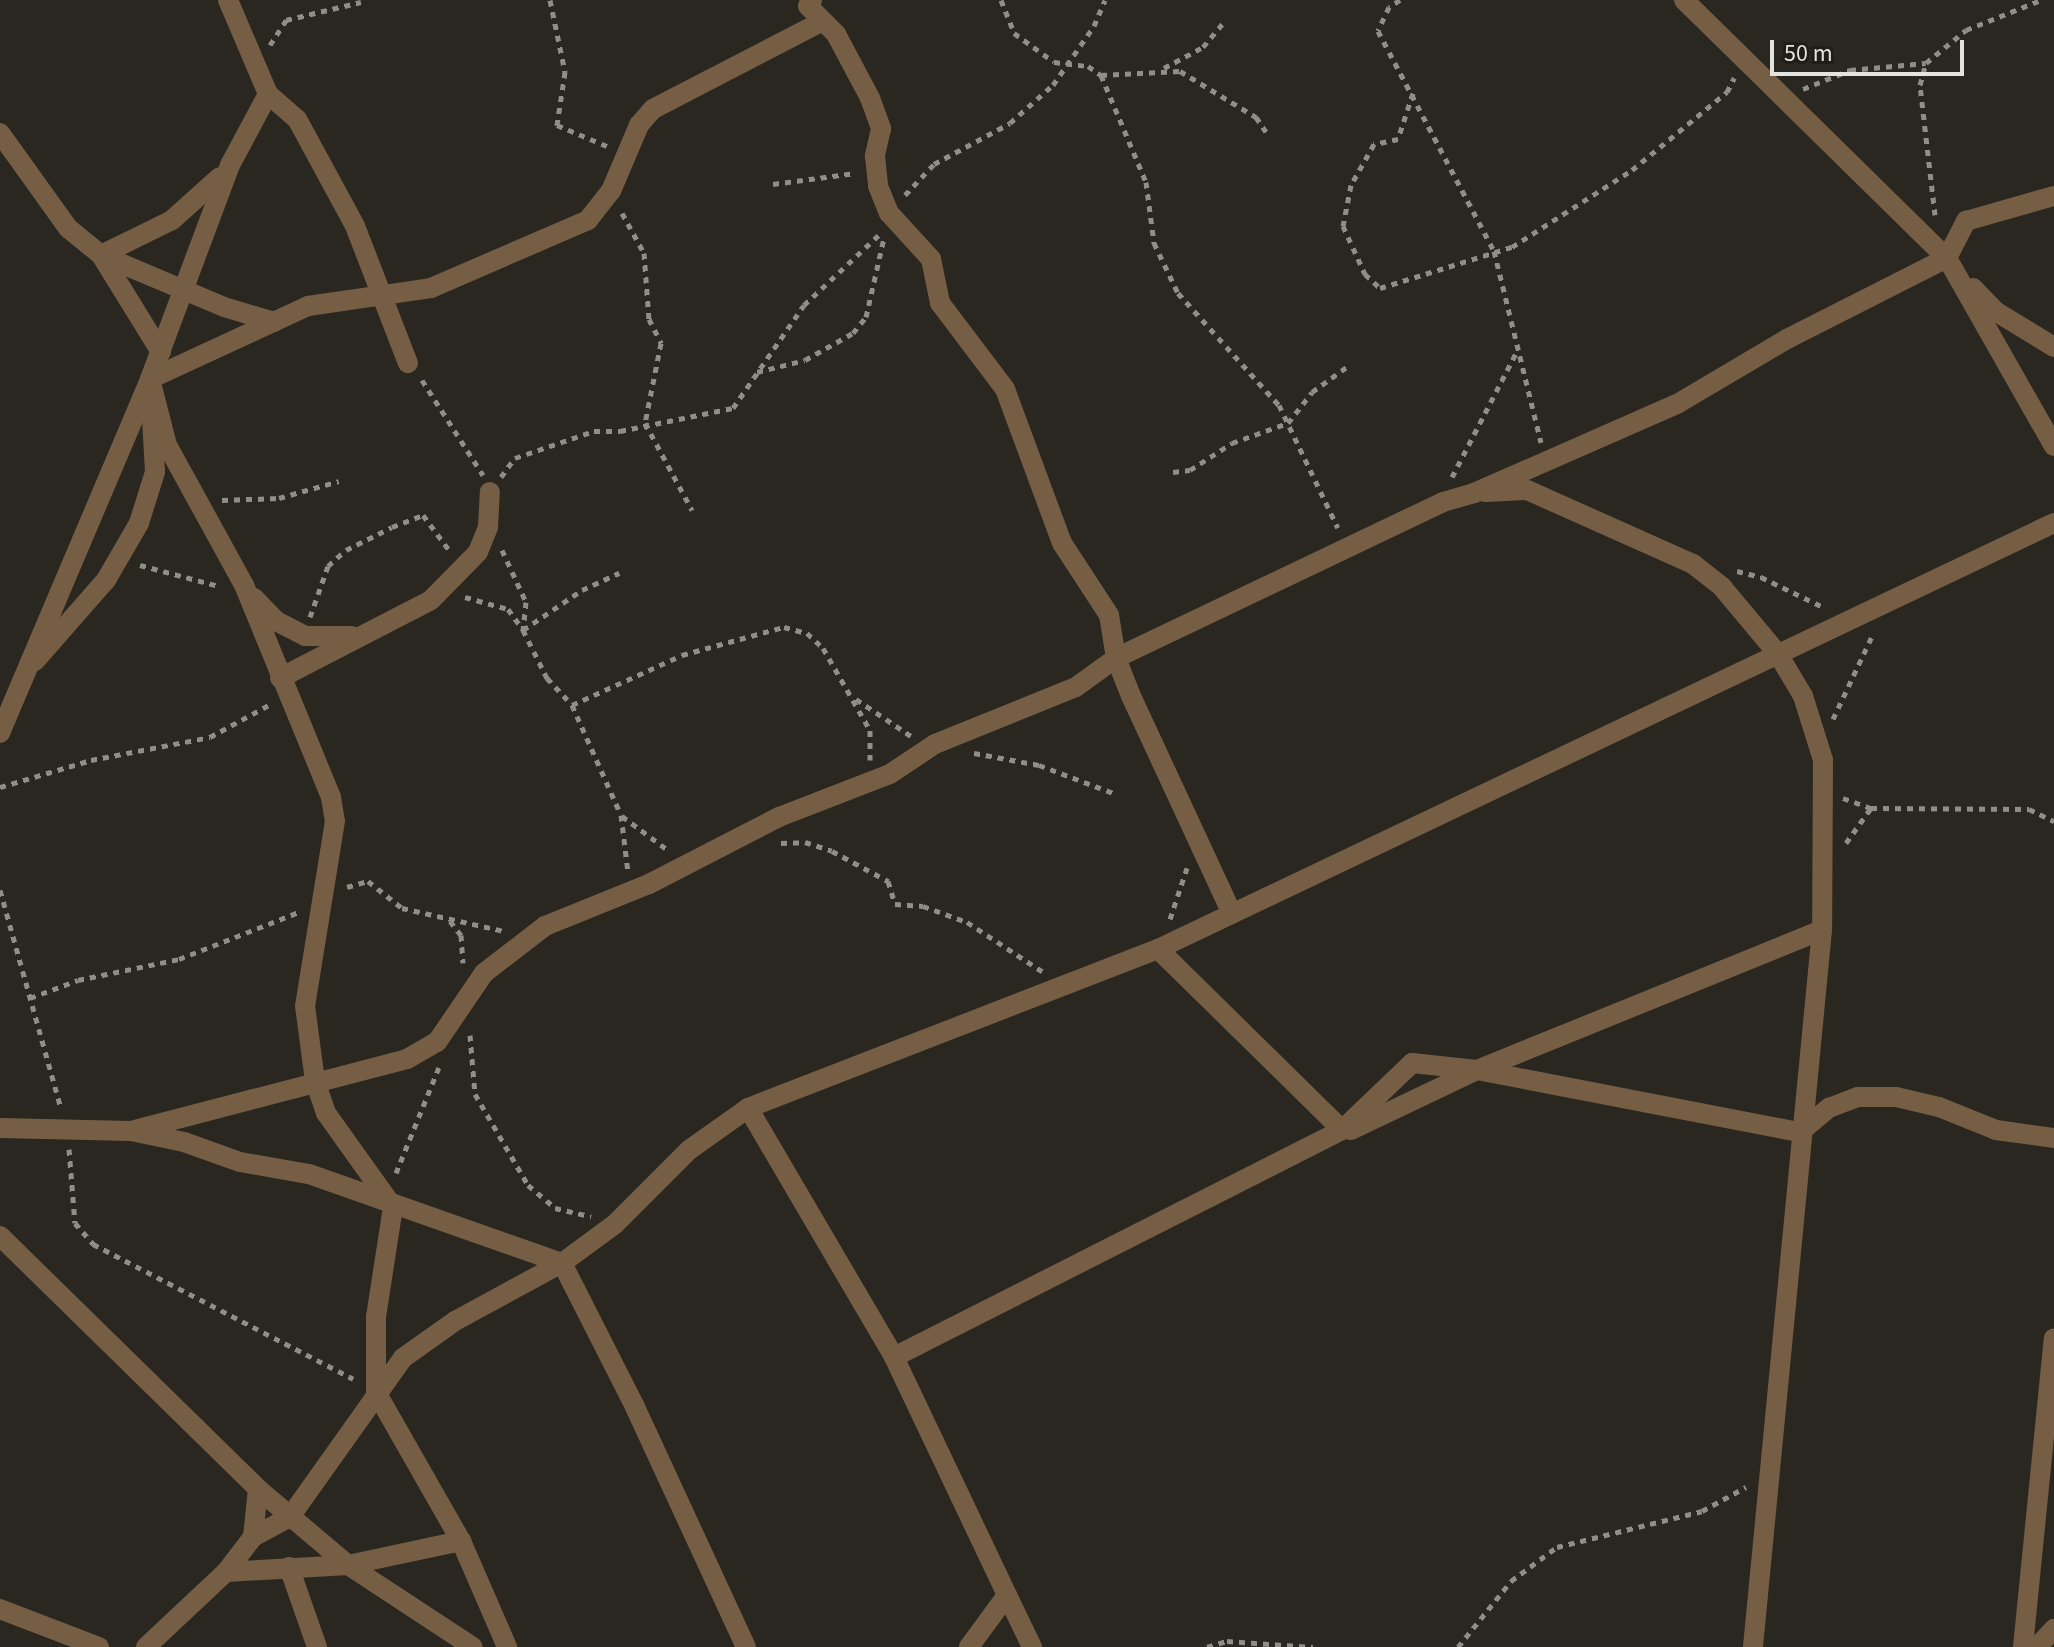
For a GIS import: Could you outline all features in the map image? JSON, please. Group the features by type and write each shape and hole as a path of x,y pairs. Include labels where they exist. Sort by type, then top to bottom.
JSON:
{"street":[{"path":"228,0 268,94 297,119 355,226 408,363"},
{"path":"812,0 808,6 836,34 870,98 881,129 876,172 892,219 931,259 940,303 1005,389 1062,543 1109,615 1116,658 1232,914"},
{"path":"1684,0 1947,258 1995,311 2054,347"},
{"path":"150,379 274,322 339,298 382,299 431,288 588,220 611,191 622,161 653,109 823,21"},
{"path":"0,733 161,352 230,165 268,94"},
{"path":"0,133 68,228 101,255 184,291 274,322"},
{"path":"101,255 172,220 203,198 230,165"},
{"path":"131,1131 407,1059 437,1042 484,973 533,933 649,884 865,780 913,763 935,744 1076,687 1116,658 1443,502 1474,493 1545,458 1677,404 1787,339 1947,258 1966,221 2054,196"},
{"path":"101,255 161,352"},
{"path":"1947,258 2054,446"},
{"path":"150,379 167,445 244,585 331,797 335,821 305,1006 315,1081 326,1113 393,1207 376,1317 376,1392 461,1541 507,1647"},
{"path":"27,670 106,580 139,523 155,472 150,379"},
{"path":"1474,493 1527,490 1693,564 1722,587 1778,654 1803,696 1823,760 1822,930 1800,1132 1753,1647"},
{"path":"284,686 360,636 431,600 466,568 488,527 490,492"},
{"path":"146,1647 226,1572 253,1537 290,1517 403,1358 455,1321 562,1263 615,1224 689,1150 748,1108 1158,949 2054,523"},
{"path":"244,585 276,621 305,636 360,636"},
{"path":"894,1357 1318,1145 1477,1070 1822,930"},
{"path":"1158,949 1342,1130"},
{"path":"1318,1145 1342,1130 1412,1063 1477,1070 1800,1132 1844,1102 1896,1097 1939,1107 1996,1130 2054,1138"},
{"path":"748,1108 894,1357 1032,1647"},
{"path":"0,1128 131,1131 184,1142 240,1162 309,1174 393,1207 562,1263 635,1407 746,1647"},
{"path":"0,1236 290,1517 348,1565 473,1647"},
{"path":"2023,1647 2054,1339"},
{"path":"253,1537 258,1489"},
{"path":"226,1572 348,1565 461,1541"},
{"path":"289,1567 317,1647"},
{"path":"969,1647 1007,1595"},
{"path":"0,1609 99,1647"},
{"path":"2037,1647 2054,1629"}],"path":[{"path":"550,0 565,72 557,125 617,151 622,161"},
{"path":"1001,0 1014,33 1054,62 1070,62 1101,75 1162,69 1180,71 1256,117 1266,132"},
{"path":"490,492 515,458 594,431 620,431 645,423 733,408 804,305 867,251 892,219 915,181 1010,123 1070,62 1105,0"},
{"path":"1400,0 1389,7 1378,31 1494,251 1545,458"},
{"path":"1783,98 1850,70 1926,63 1983,21 2028,9 2041,0"},
{"path":"257,64 286,20 361,2"},
{"path":"1162,69 1203,47 1225,21"},
{"path":"1413,93 1398,139 1374,144 1351,185 1343,226 1365,274 1380,288 1400,285 1512,247 1632,170 1727,92 1744,59"},
{"path":"1926,63 1920,85 1931,202 1947,258"},
{"path":"1101,75 1146,182 1154,243 1178,293 1262,381 1288,423 1347,547"},
{"path":"773,184 876,172"},
{"path":"611,191 644,253 649,319 661,343 645,423 692,510"},
{"path":"756,372 805,360 853,333 866,317 892,219"},
{"path":"1443,502 1463,452 1518,350"},
{"path":"408,363 478,460 490,492"},
{"path":"1173,472 1190,470 1232,443 1288,423 1312,392 1348,366"},
{"path":"197,500 279,498 339,481"},
{"path":"305,636 328,566 346,550 392,527 423,515 466,568"},
{"path":"499,542 526,602 523,630"},
{"path":"1731,570 1761,577 1827,609 1856,617"},
{"path":"171,572 218,586 244,585"},
{"path":"523,630 582,590 619,573"},
{"path":"431,600 494,601 508,609 523,630 547,678 572,705 621,815 628,872 649,884"},
{"path":"572,705 682,655 784,627 807,633 823,648 855,698 870,730 872,755 865,780"},
{"path":"1823,760 1839,701 1878,627"},
{"path":"0,787 91,760 210,737 284,686"},
{"path":"855,698 906,734 935,744 1039,765 1113,793"},
{"path":"1824,787 1871,808 2029,809 2054,821"},
{"path":"621,815 660,847 700,857"},
{"path":"773,844 805,842 832,851 888,881 895,904 923,906 967,922 1064,985"},
{"path":"1158,949 1200,842"},
{"path":"30,998 78,980 148,967 238,940 323,897 368,881 402,908 533,933"},
{"path":"0,890 67,1129 75,1223 93,1244 376,1392"},
{"path":"467,1000 475,1094 528,1185 555,1208 615,1224"},
{"path":"393,1207 395,1174 445,1052"},
{"path":"1458,1647 1511,1581 1557,1547 1702,1511 1771,1471"},
{"path":"1207,1647 1227,1641 1313,1647"}]}
